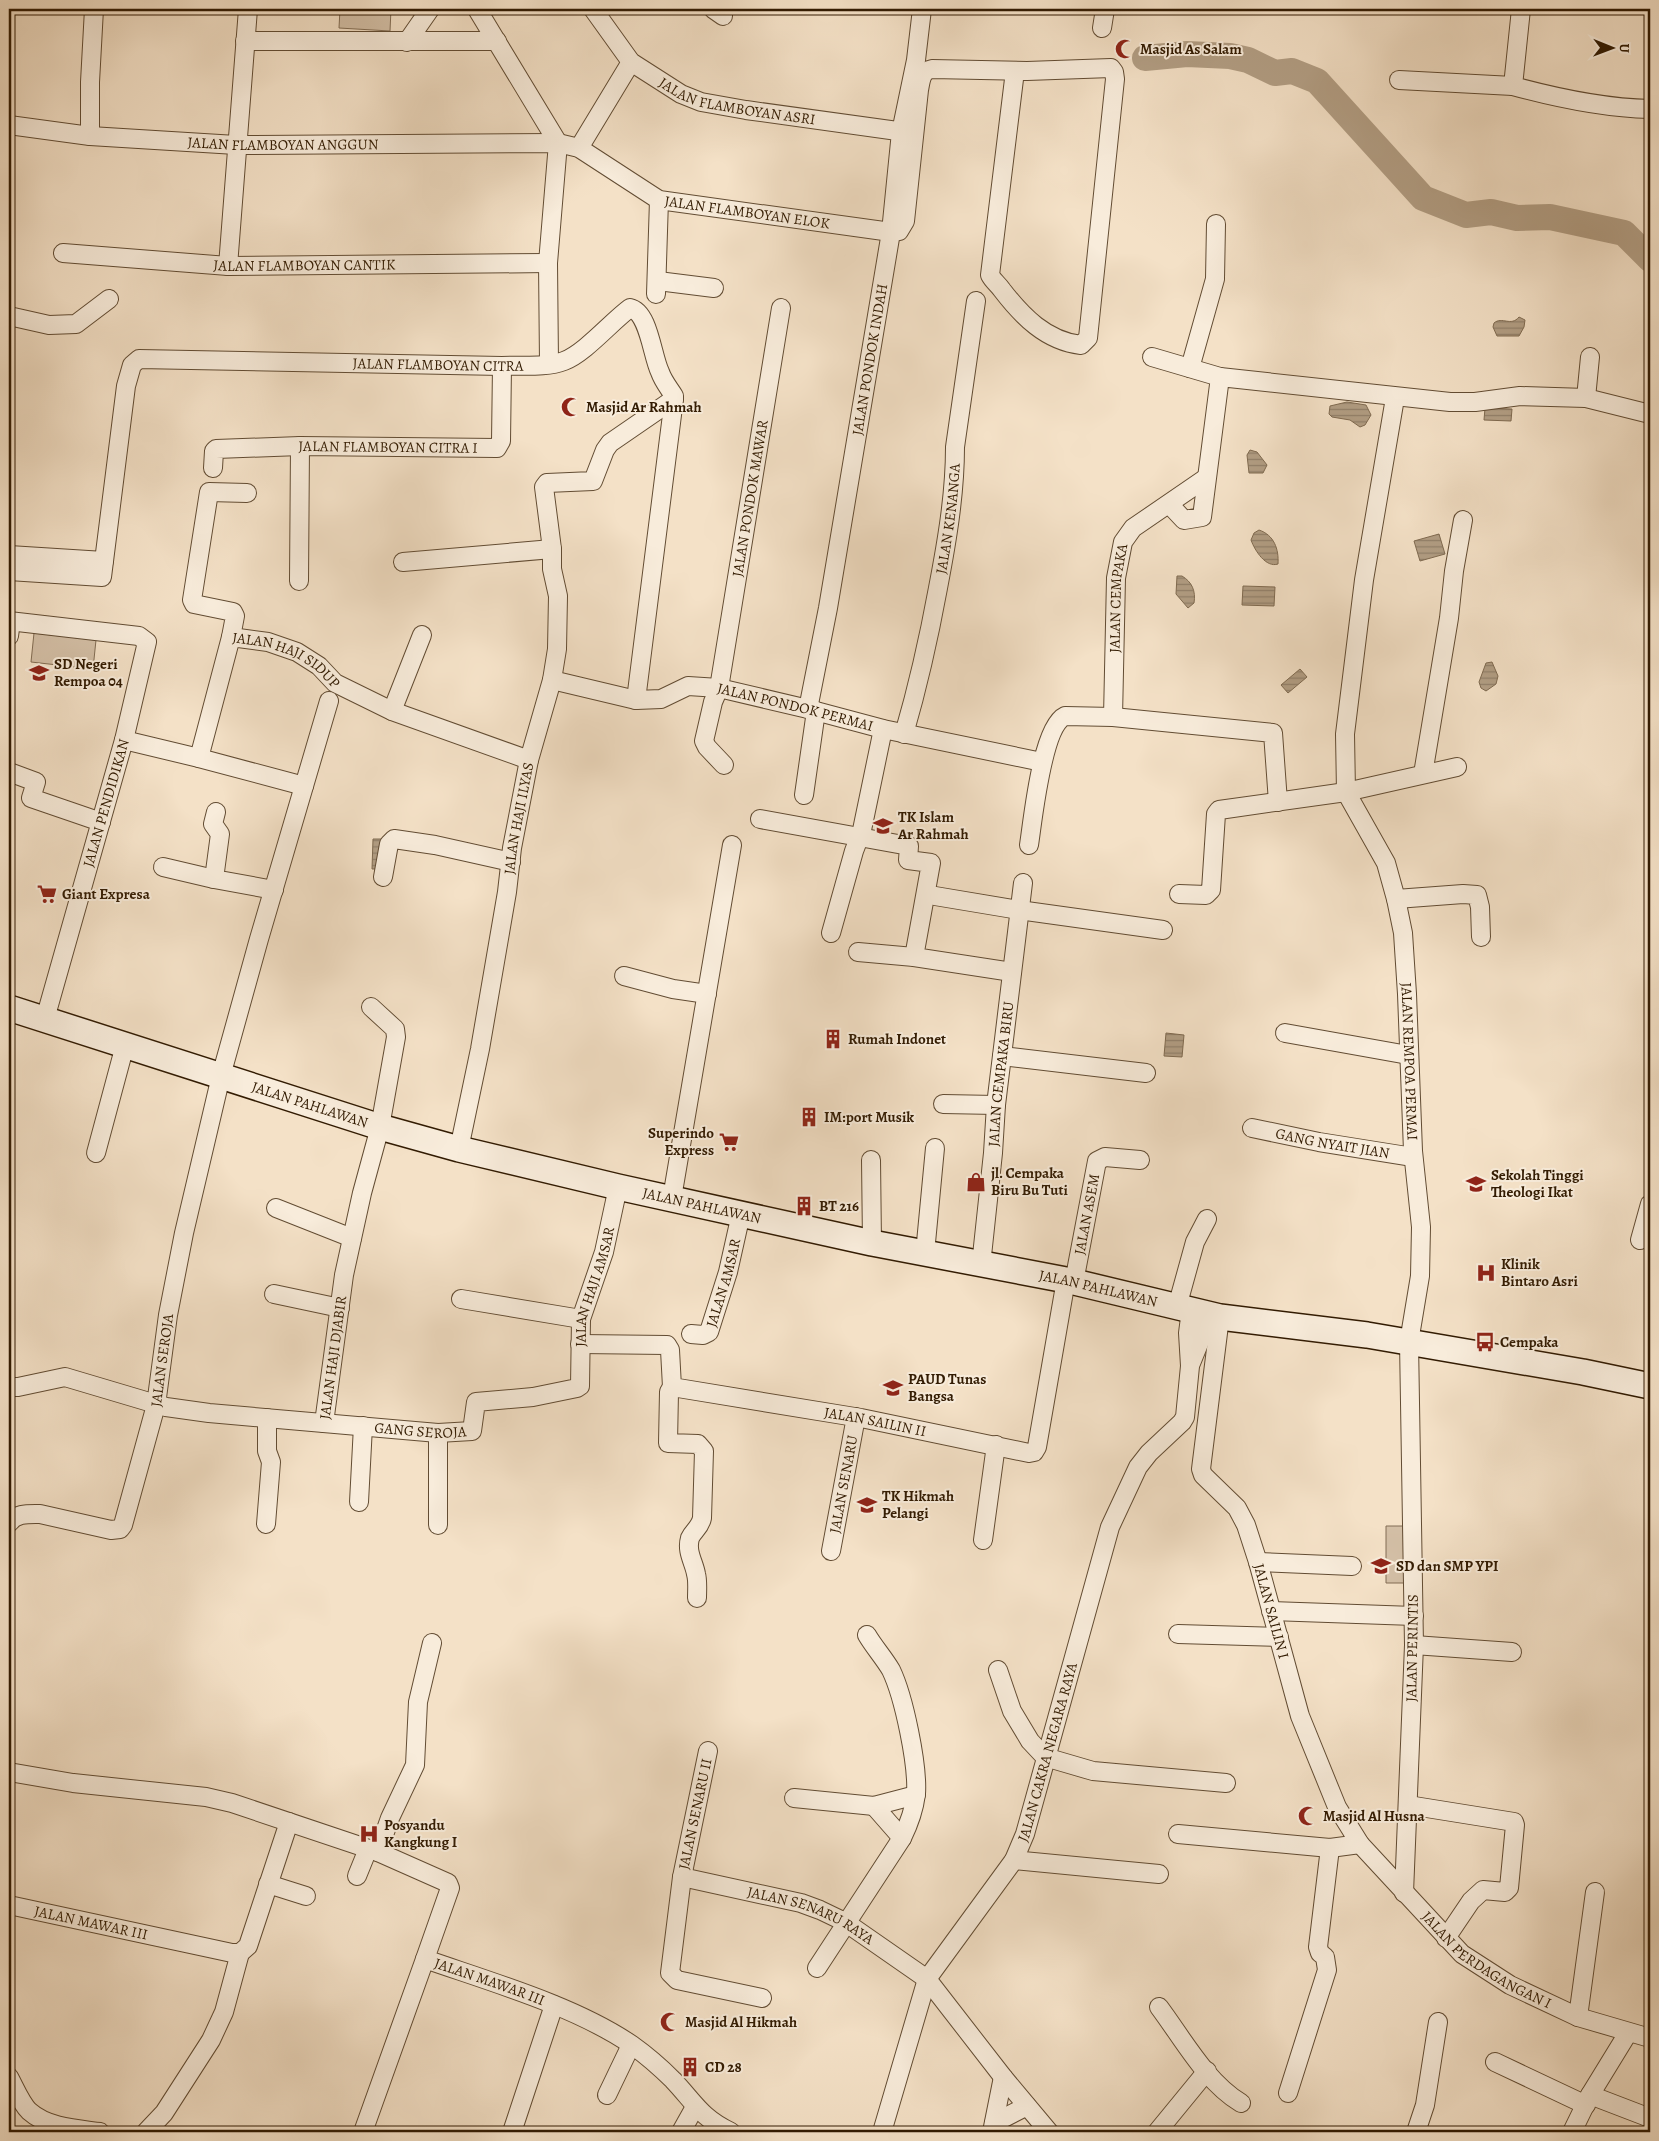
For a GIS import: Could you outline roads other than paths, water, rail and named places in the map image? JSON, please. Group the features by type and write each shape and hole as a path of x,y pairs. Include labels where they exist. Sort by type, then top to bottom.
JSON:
{"main road":[{"name":"JALAN PAHLAWAN","path":"9,1008 380,1127 459,1149 618,1187 872,1243 1070,1281 1199,1312 1367,1335 1583,1372 1650,1386"}],"street":[{"path":"90,136 90,82 94,9"},
{"path":"228,266 248,9"},
{"path":"408,42 430,9"},
{"path":"477,9 558,143 548,263 549,364"},
{"name":"JALAN FLAMBOYAN ASRI","path":"593,9 631,62 681,94 701,102 908,133"},
{"path":"891,232 899,231 905,221 908,133 922,9"},
{"path":"1102,28 1105,9"},
{"path":"1512,86 1521,9"},
{"path":"245,41 497,41"},
{"path":"579,148 631,62"},
{"path":"908,133 924,72 932,69 1021,71 1108,68 1113,70 1115,73 1087,340 1079,345 1049,335 1021,314 1002,290 1021,71"},
{"path":"1399,80 1512,86 1542,94 1610,105 1650,109"},
{"name":"JALAN FLAMBOYAN ANGGUN","path":"9,125 90,136 236,145 558,143"},
{"name":"JALAN FLAMBOYAN ELOK","path":"558,143 579,148 659,200 891,232"},
{"path":"659,200 657,288 714,288"},
{"path":"1190,368 1215,279 1216,224"},
{"name":"JALAN PONDOK INDAH","path":"804,795 812,710 891,232"},
{"name":"JALAN FLAMBOYAN CANTIK","path":"63,252 228,266 548,263"},
{"path":"9,316 49,325 76,324 109,299"},
{"name":"JALAN KENANGA","path":"904,734 926,655 946,544 955,470 955,447 976,301"},
{"name":"JALAN FLAMBOYAN CITRA","path":"104,561 126,386 134,363 139,359 502,366 549,364 563,362 570,358 630,308 636,309 643,318 658,366 674,396 674,400"},
{"name":"JALAN PONDOK MAWAR","path":"724,766 704,741 713,702 719,688 781,308"},
{"path":"1152,357 1220,377 1394,398 1450,402 1475,402 1520,396 1586,398 1650,414"},
{"path":"1586,398 1590,357"},
{"name":"JALAN FLAMBOYAN CITRA I","path":"213,468 215,449 300,446 497,448 501,441 502,366"},
{"path":"1169,504 1184,520 1202,517 1220,377"},
{"path":"1346,792 1344,734 1364,580 1394,398"},
{"path":"636,700 674,400"},
{"name":"JALAN HAJI ILYAS","path":"459,1149 480,1049 510,862 529,760 552,680 557,649 558,596 552,568 552,548 544,487 547,483 593,481 605,450 610,443 674,400"},
{"path":"300,446 300,581"},
{"name":"JALAN CEMPAKA","path":"1113,718 1116,578 1120,552 1129,531 1206,478"},
{"path":"232,637 236,616 233,612 194,604 192,600 209,492 247,493"},
{"path":"1423,774 1463,520"},
{"path":"404,562 552,548"},
{"path":"9,555 104,561 102,577 9,571"},
{"name":"JALAN PENDIDIKAN","path":"9,626 139,636 146,642 124,740 100,822 81,898 44,1019"},
{"path":"392,711 422,636"},
{"name":"JALAN HAJI SIDUP","path":"198,758 232,637 268,642 297,652 319,666 335,683 392,711 529,760"},
{"name":"JALAN PONDOK PERMAI","path":"552,680 636,700 661,699 680,688 688,686 719,688 904,734 1042,762"},
{"name":"JALAN HAJI SIDUP","path":"221,1076 329,701"},
{"path":"1029,845 1042,762 1055,725 1063,717 1072,715 1274,733 1278,802"},
{"path":"831,933 867,809 883,729"},
{"path":"124,740 304,786"},
{"path":"1179,894 1206,895 1211,890 1217,811 1346,792 1457,767"},
{"path":"9,772 36,782 31,798 100,822"},
{"name":"JALAN REMPOA PERMAI","path":"1346,792 1386,863 1403,933 1408,994 1408,1055 1413,1157 1421,1227 1420,1266 1409,1342"},
{"path":"214,879 220,834 213,824 216,812"},
{"path":"760,819 908,846 908,860 931,863 914,957"},
{"path":"383,877 389,844 394,839 435,845 510,862"},
{"path":"672,1198 732,845"},
{"path":"163,867 274,890"},
{"name":"JALAN CEMPAKA BIRU","path":"981,1265 996,1105 1023,883"},
{"path":"1396,899 1464,894 1477,895 1480,907 1480,937"},
{"path":"935,896 1019,910 1164,930"},
{"path":"858,952 914,957 1012,972"},
{"path":"624,976 673,989 707,994"},
{"name":"JALAN HAJI DJABIR","path":"156,1404 209,1413 324,1423 352,1238 380,1127 396,1033 395,1029 371,1007"},
{"path":"1285,1033 1408,1055"},
{"path":"96,1153 125,1045"},
{"path":"1002,1056 1146,1073"},
{"name":"JALAN SEROJA","path":"9,1523 14,1517 20,1515 40,1514 111,1530 122,1528 156,1404 168,1315 180,1252 221,1076"},
{"path":"943,1104 996,1105"},
{"name":"GANG NYAIT JIAN","path":"1252,1128 1319,1142 1413,1157"},
{"path":"925,1254 935,1148"},
{"name":"JALAN ASEM","path":"1070,1281 1096,1162 1105,1157 1140,1160"},
{"path":"871,1160 872,1243"},
{"name":"JALAN HAJI AMSAR","path":"579,1387 581,1319 604,1252 618,1187"},
{"path":"1640,1240 1650,1204"},
{"path":"276,1208 352,1238"},
{"name":"JALAN AMSAR","path":"691,1334 703,1336 709,1332 728,1272 741,1214"},
{"path":"1199,1312 1195,1242 1207,1219"},
{"name":"JALAN SAILIN II","path":"672,1387 856,1418 1029,1453 1036,1449 1070,1281"},
{"path":"274,1294 340,1308"},
{"path":"461,1299 581,1319"},
{"name":"JALAN CAKRA NEGARA RAYA","path":"882,2132 927,1980 1014,1860 1032,1811 1045,1757 1110,1527 1138,1466 1185,1417 1190,1366 1188,1333 1199,1312"},
{"name":"JALAN SAILIN I","path":"1199,1312 1201,1469 1203,1475 1237,1508 1246,1525 1300,1716 1337,1807 1360,1844 1404,1893"},
{"name":"JALAN PERINTIS","path":"1404,1893 1414,1644 1409,1342"},
{"path":"580,1344 667,1346 670,1350 672,1387 669,1392 668,1443 698,1444 704,1451 702,1518 699,1528 691,1536 689,1550 690,1559 696,1573 698,1598"},
{"path":"9,1387 18,1387 65,1377 156,1404"},
{"name":"GANG SEROJA","path":"324,1423 438,1433 473,1431 476,1402 533,1397 579,1387"},
{"path":"266,1524 271,1462 267,1451 267,1418"},
{"name":"JALAN SENARU","path":"831,1551 856,1418"},
{"path":"359,1502 363,1426"},
{"path":"438,1433 438,1525"},
{"path":"983,1540 996,1445"},
{"path":"1258,1562 1352,1566"},
{"path":"1271,1611 1414,1616"},
{"path":"1178,1634 1279,1637"},
{"path":"817,1968 845,1922 902,1838 911,1818 916,1794 914,1759 900,1699 891,1671 866,1636"},
{"path":"357,1876 373,1851 415,1764 418,1702 432,1643"},
{"path":"1414,1644 1512,1652"},
{"path":"998,1670 1012,1711 1030,1741 1045,1757 1093,1771 1226,1783"},
{"name":"JALAN SENARU II","path":"708,1751 682,1878 670,1975 677,1980 762,1998"},
{"name":"JALAN MAWAR III","path":"9,1772 73,1783 206,1797 232,1803 373,1851 449,1884 450,1888 425,1959 554,2005 610,2032 631,2045 674,2081 695,2107 708,2119 731,2132"},
{"path":"794,1798 874,1806 916,1794"},
{"path":"1408,1805 1514,1822 1515,1825 1509,1888 1505,1892 1484,1890 1472,1901 1446,1938"},
{"path":"874,1806 902,1838"},
{"path":"146,2132 164,2113 211,2040 224,2012 240,1953 248,1946 289,1822"},
{"path":"1178,1834 1330,1848 1360,1844"},
{"path":"1288,2093 1327,1970 1325,1958 1320,1953 1318,1947 1330,1848"},
{"path":"1014,1860 1159,1874"},
{"name":"JALAN SENARU RAYA","path":"682,1878 801,1904 820,1910 845,1922 927,1980 1003,2078 1050,2132"},
{"path":"268,1884 306,1896"},
{"name":"JALAN PERDAGANGAN I","path":"1578,2017 1596,1892"},
{"name":"JALAN PERDAGANGAN I","path":"1404,1893 1462,1954 1510,1985 1578,2017 1650,2038"},
{"name":"JALAN MAWAR III","path":"9,1905 232,1953 240,1953"},
{"path":"362,2132 425,1959"},
{"path":"512,2132 554,2005"},
{"path":"1159,2007 1207,2071 1241,2103"},
{"path":"1416,2132 1425,2105 1438,2022"},
{"path":"1572,2132 1588,2100 1628,2033"},
{"path":"607,2095 631,2045"},
{"path":"1495,2062 1588,2100 1650,2118"},
{"path":"1157,2132 1207,2071"},
{"path":"9,2077 28,2110 46,2127 67,2127 100,2132"},
{"path":"993,2127 1003,2078"},
{"path":"993,2127 1028,2106"},
{"path":"681,2132 695,2107"}],"waterway":[{"path":"1145,58 1187,54 1230,56 1248,60 1275,73 1292,71 1317,81 1423,198 1466,215 1491,212 1517,218 1550,217 1624,233 1650,259"}],"place":[{"name":"Masjid As Salam","path":"1125,49"},
{"name":"Masjid Ar Rahmah","path":"571,407"},
{"name":"SD Negeri Rempoa 04","path":"39,673"},
{"name":"TK Islam Ar Rahmah","path":"883,826"},
{"name":"Giant Expresa","path":"47,894"},
{"name":"Rumah Indonet","path":"833,1039"},
{"name":"IM:port Musik","path":"809,1117"},
{"name":"Superindo Express","path":"729,1142"},
{"name":"jl. Cempaka Biru Bu Tuti","path":"976,1182"},
{"name":"Sekolah Tinggi Theologi Ikat","path":"1476,1184"},
{"name":"BT 216","path":"804,1206"},
{"name":"Klinik Bintaro Asri","path":"1486,1273"},
{"name":"Cempaka","path":"1485,1342"},
{"name":"PAUD Tunas Bangsa","path":"893,1388"},
{"name":"TK Hikmah Pelangi","path":"867,1505"},
{"name":"SD dan SMP YPI","path":"1381,1566"},
{"name":"Masjid Al Husna","path":"1308,1816"},
{"name":"Posyandu Kangkung I","path":"369,1834"},
{"name":"Masjid Al Hikmah","path":"670,2022"},
{"name":"CD 28","path":"690,2067"}]}
